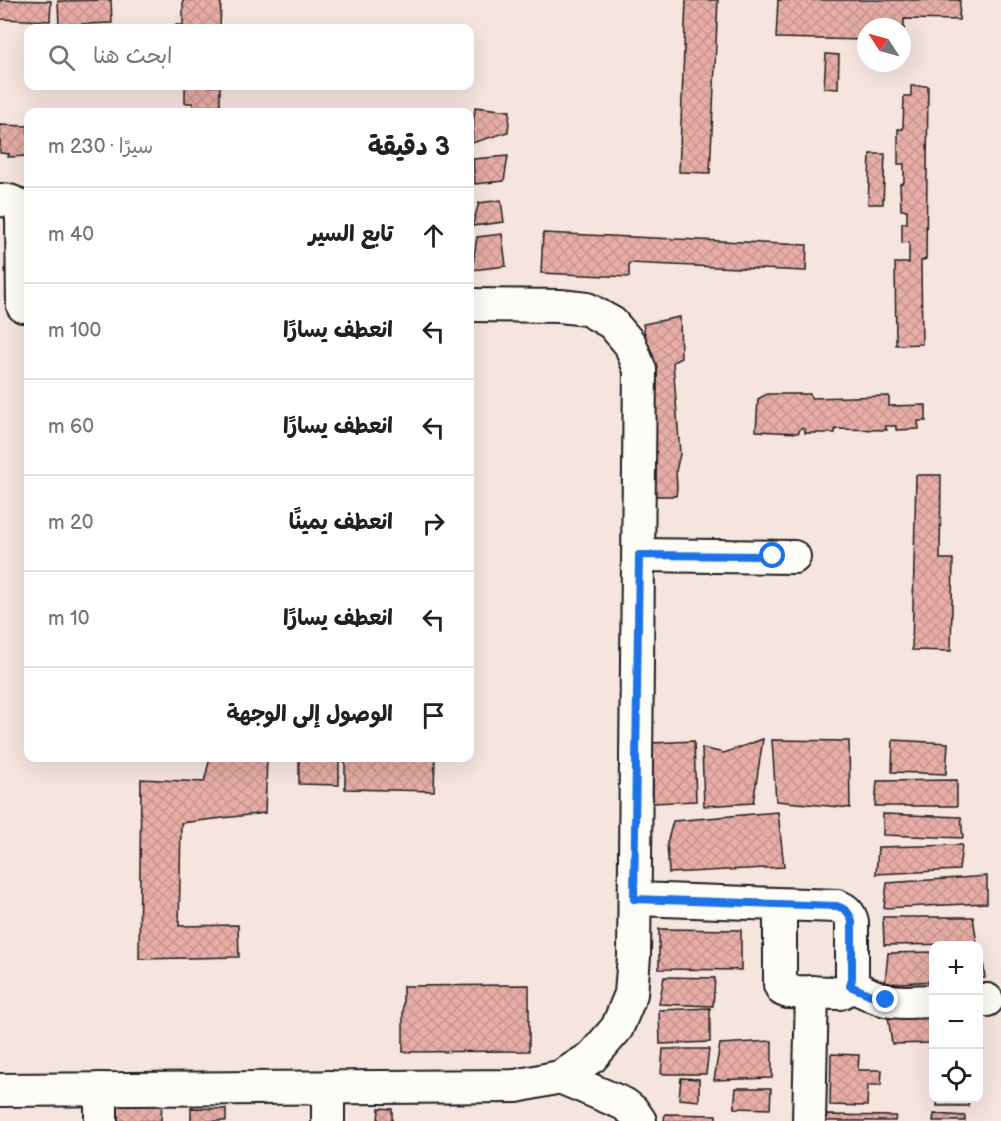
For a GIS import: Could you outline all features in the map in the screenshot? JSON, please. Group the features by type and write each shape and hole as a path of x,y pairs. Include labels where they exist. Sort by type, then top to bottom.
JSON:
{"street":[{"path":"0,200 15,202 22,218 17,306"},
{"path":"0,1090 516,1086 560,1077 592,1057 616,1028 631,994 634,956 640,370 630,344 612,323 588,309 474,304"},
{"path":"639,555 794,556"},
{"path":"634,899 780,904 837,906 845,909 850,914 852,922 852,979 846,990 840,993 783,990 780,985 780,904"},
{"path":"850,986 886,1000 929,1001"},
{"path":"809,1121 812,992"},
{"path":"560,1077 624,1104 640,1121"},
{"path":"328,1087 328,1121"},
{"path":"101,1121 102,1089"}],"building":[{"path":"0,0 51,1 50,21 0,19"},
{"path":"111,0 112,23 59,24 58,1"},
{"path":"183,0 221,0 220,24 183,24"},
{"path":"686,0 718,0 710,173 679,172"},
{"path":"778,0 960,0 959,20 857,18 857,40 776,38"},
{"path":"826,54 839,55 838,89 824,88"},
{"path":"911,86 928,86 926,259 921,261 922,344 896,345 895,263 909,263 909,242 902,243 902,223 907,223 907,210 901,210 900,184 904,182 904,164 898,164 898,129 903,129 904,96 911,96"},
{"path":"185,90 220,90 220,108 193,108 193,103 185,103"},
{"path":"475,107 510,111 508,132 474,142"},
{"path":"0,125 24,126 24,156 8,157 9,154 0,153"},
{"path":"870,154 885,154 883,204 868,204"},
{"path":"508,156 504,181 475,184 474,159"},
{"path":"501,200 504,222 474,226 479,203"},
{"path":"543,233 807,245 806,271 629,263 629,277 541,273"},
{"path":"502,234 506,266 474,270 477,237"},
{"path":"680,317 681,358 673,362 680,454 676,471 676,496 644,496 651,366 643,324"},
{"path":"767,394 810,394 811,398 889,396 889,406 926,405 926,421 918,421 919,429 896,430 896,426 885,426 887,430 835,429 835,433 805,433 805,429 801,428 798,433 756,431 758,399"},
{"path":"916,475 941,475 940,559 953,559 951,651 912,650"},
{"path":"763,739 753,803 704,806 702,748 724,753"},
{"path":"772,740 849,741 850,808 776,801"},
{"path":"893,740 948,743 946,774 892,772"},
{"path":"694,741 696,801 653,803 652,743"},
{"path":"209,762 267,762 265,813 181,823 179,926 238,925 239,957 139,959 141,779 204,782"},
{"path":"299,762 339,762 339,785 299,784"},
{"path":"345,762 435,762 434,791 345,789"},
{"path":"957,780 957,806 875,806 877,781"},
{"path":"778,812 784,867 669,873 667,843 673,821"},
{"path":"883,814 961,817 963,838 883,835"},
{"path":"962,845 959,870 876,874 878,847"},
{"path":"987,876 987,903 884,908 887,883"},
{"path":"883,917 973,917 977,941 929,941 929,945 884,945"},
{"path":"659,929 741,930 741,970 659,969"},
{"path":"929,952 929,981 885,984 888,953"},
{"path":"664,977 715,978 713,1006 659,1004"},
{"path":"529,985 529,1051 403,1052 403,986"},
{"path":"710,1008 710,1042 660,1044 659,1010"},
{"path":"929,1015 929,1043 892,1044 888,1016"},
{"path":"772,1041 772,1078 714,1080 720,1044"},
{"path":"663,1049 709,1049 706,1074 661,1074"},
{"path":"831,1054 859,1055 858,1070 882,1070 881,1085 868,1085 867,1106 830,1105"},
{"path":"681,1078 699,1079 699,1101 679,1099"},
{"path":"736,1088 771,1088 770,1109 734,1108"},
{"path":"118,1100 162,1102 161,1121 113,1121 114,1107"},
{"path":"937,1103 968,1103 968,1106 937,1106"},
{"path":"191,1108 226,1109 226,1121 191,1121"},
{"path":"379,1108 392,1109 392,1121 378,1121"},
{"path":"665,1114 716,1115 716,1121 664,1121"},
{"path":"934,1114 965,1116 965,1121 933,1121"},
{"path":"826,1115 896,1116 895,1121 826,1121"}],"route":[{"path":"773,556 639,555 634,899 837,906 845,909 850,914 852,922 850,986 886,1000"}]}
